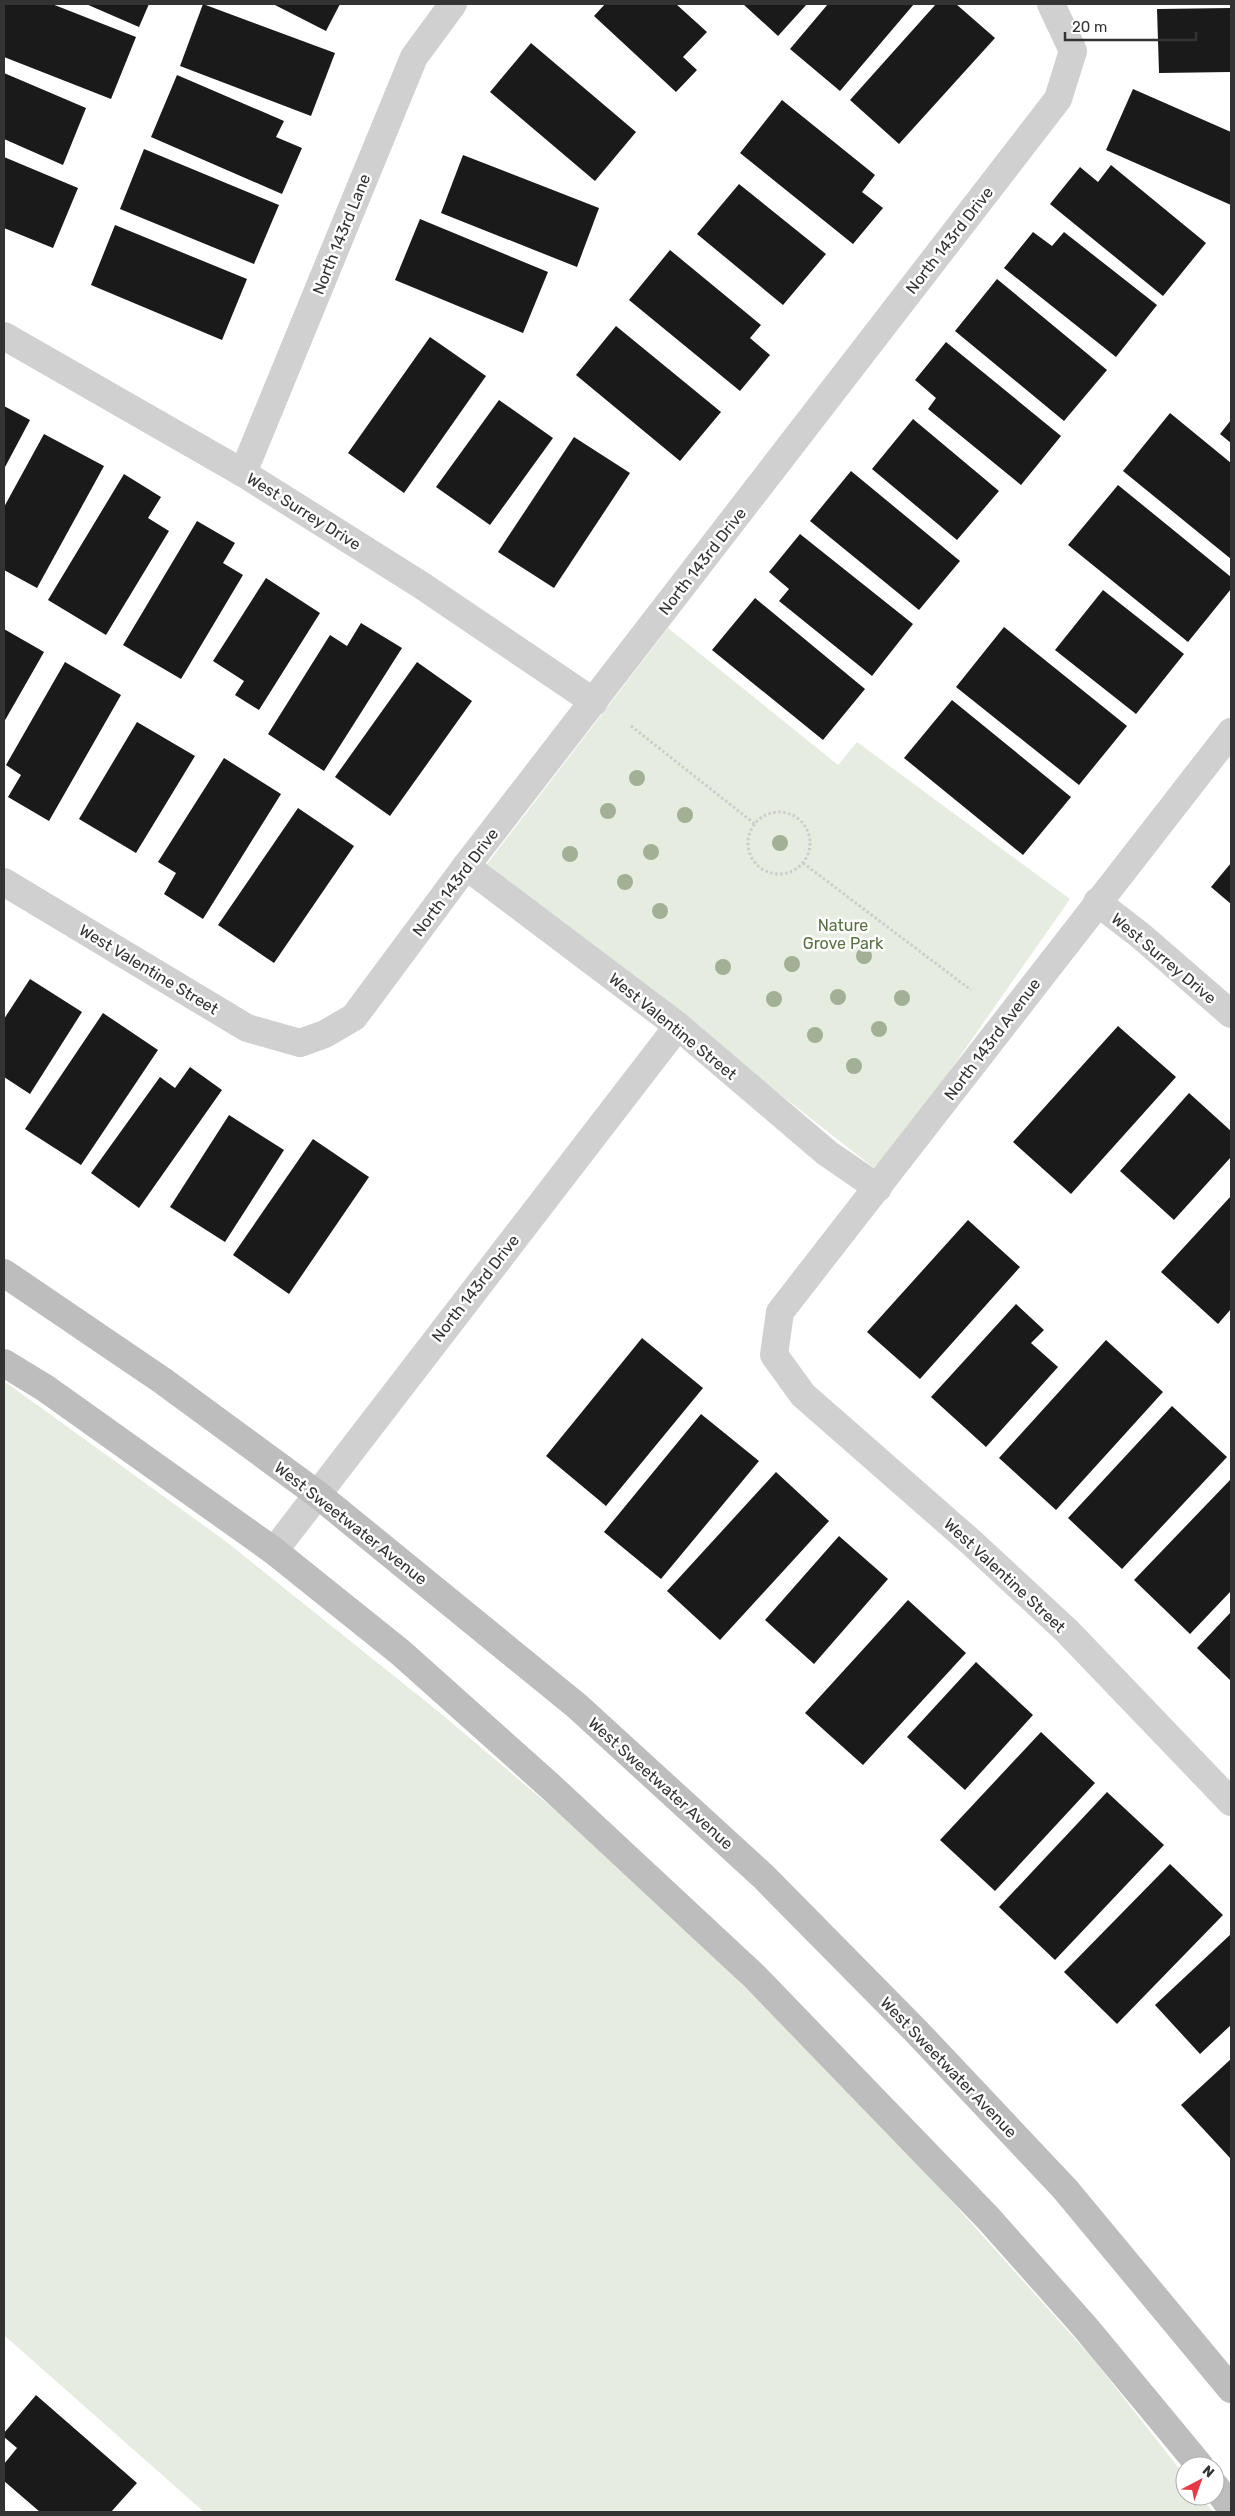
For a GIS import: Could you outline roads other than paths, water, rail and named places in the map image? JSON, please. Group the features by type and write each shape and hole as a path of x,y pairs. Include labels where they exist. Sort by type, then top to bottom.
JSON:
{"street":[{"name":"North 143rd Lane","path":"243,473 414,58 453,4"},
{"name":"North 143rd Drive","path":"300,1043 325,1034 354,1017 466,866 1058,99 1073,51 1050,4"},
{"name":"West Surrey Drive","path":"4,336 243,473 421,585 594,702"},
{"name":"North 143rd Avenue","path":"774,1355 780,1312 1231,732"},
{"name":"West Valentine Street","path":"466,866 678,1026 827,1153 878,1188"},
{"name":"West Valentine Street","path":"4,882 247,1028 300,1043"},
{"name":"West Surrey Drive","path":"1097,902 1141,936 1231,1014"},
{"name":"North 143rd Drive","path":"274,1551 678,1026"},
{"name":"West Sweetwater Avenue","path":"4,1273 163,1382 317,1494 577,1706 764,1877 915,2030 1065,2189 1231,2389"},
{"name":"West Valentine Street","path":"774,1355 803,1395 972,1543 1066,1631 1231,1802"},
{"path":"4,1363 45,1388 274,1551 400,1652 558,1794 754,1976 988,2218 1085,2327 1192,2456"}],"park label":[{"name":"Nature Grove Park","path":"843,934"}]}
